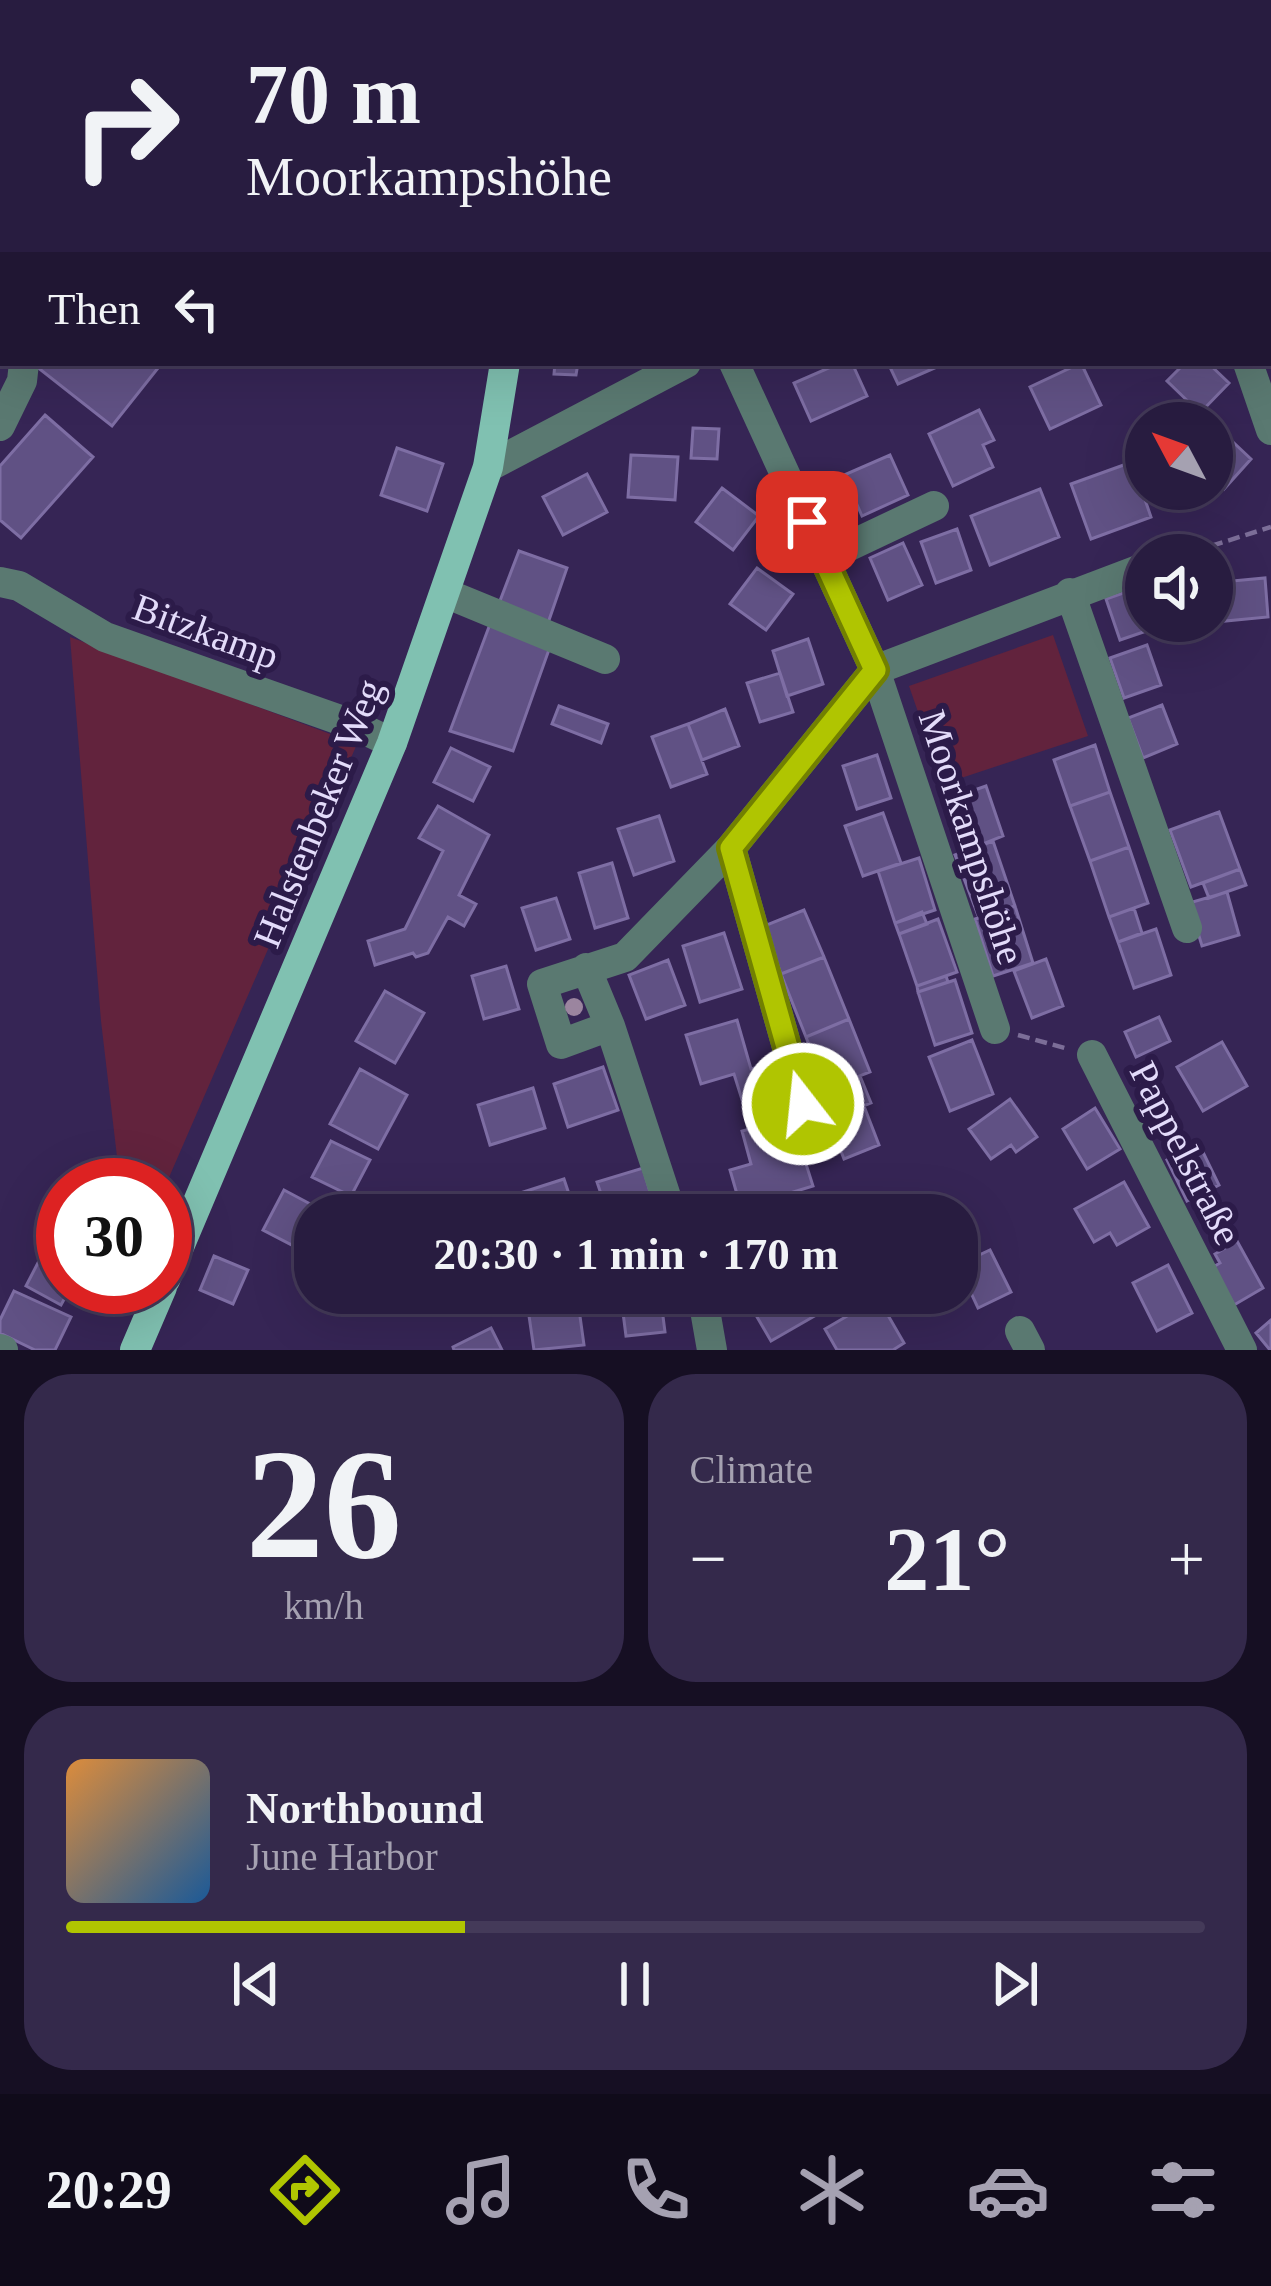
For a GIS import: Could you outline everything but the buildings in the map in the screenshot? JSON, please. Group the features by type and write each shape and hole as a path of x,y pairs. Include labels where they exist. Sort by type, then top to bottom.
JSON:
{"main road":[{"name":"Halstenbeker Weg","path":"192,1217 392,743 488,467 505,366"},
{"name":"Halstenbeker Weg","path":"135,1350 151,1314"}],"street":[{"path":"0,426 22,381 24,366"},
{"path":"488,467 680,366"},
{"path":"1248,366 1271,430"},
{"name":"Moorkampshöhe","path":"746,367 875,670 995,1029"},
{"path":"824,558 934,506"},
{"name":"Moorkampshöhe","path":"610,1026 562,1044 542,984 625,957 731,848 875,670 1125,574"},
{"name":"Bitzkamp","path":"0,582 19,586 105,637 357,726 392,743"},
{"path":"445,592 605,659"},
{"path":"1070,593 1187,928"},
{"path":"731,848 803,1104"},
{"path":"586,968 665,1194"},
{"name":"Pappelstraße","path":"1092,1055 1242,1350"},
{"path":"706,1314 712,1350"}],"path":[{"path":"1233,538 1271,526"},
{"path":"995,1029 1092,1055"}],"shaded area":[{"path":"1053,635 1088,736 943,784 909,686"},
{"path":"70,637 357,744 177,1158 117,1158 101,1021"}],"route":[{"path":"803,1104 731,848 875,670 807,522"}]}
